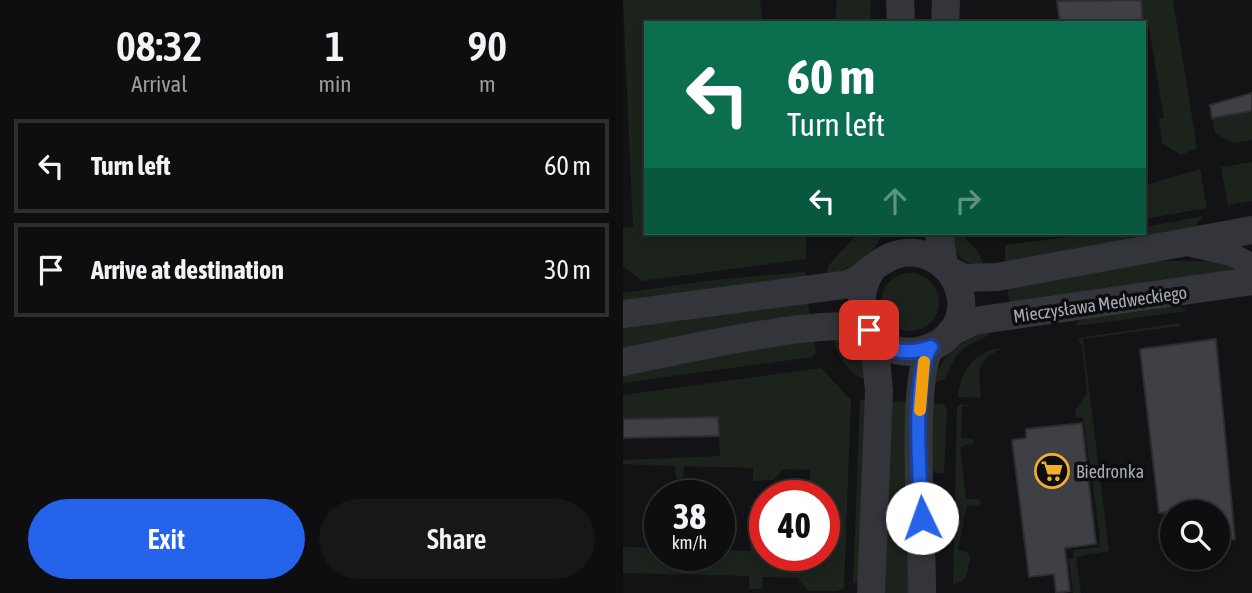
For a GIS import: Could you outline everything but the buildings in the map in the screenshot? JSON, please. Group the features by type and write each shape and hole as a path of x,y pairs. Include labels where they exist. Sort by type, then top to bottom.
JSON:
{"street":[{"path":"900,0 901,21"},
{"path":"945,21 946,0"},
{"path":"623,314 843,285 860,279 884,254 916,253 964,278 997,277 1252,230"},
{"path":"922,593 919,442 923,363 958,321 961,301 947,268 939,235"},
{"path":"1179,243 1233,255 1252,265"},
{"path":"871,593 879,391 871,333 862,299 884,254"},
{"name":"Mieczysława Medweckiego","path":"941,340 975,321 1252,281"},
{"path":"623,362 772,334 833,327 871,333 890,348 903,352 941,340"}],"shaded area":[{"path":"623,0 760,0 763,21 644,21 644,235 805,235 806,259 642,281 623,266 623,228 633,227"},
{"path":"837,0 870,0 871,21 835,21"},
{"path":"1128,0 1173,0 1197,148 1181,155 1162,143 1159,119 1164,118 1149,28 1146,28 1145,17 1130,19"},
{"path":"1252,111 1252,140 1232,143 1215,133 1212,118"},
{"path":"1252,162 1252,201 1228,205 1221,167"},
{"path":"1200,169 1207,208 1146,219 1146,185"},
{"path":"1203,216 1196,226 1188,228 1005,264 1005,245 1083,235 1146,235 1146,227"},
{"path":"856,235 881,235 873,249 860,261 826,275 829,265"},
{"path":"950,235 962,235 978,251 984,266 964,260 954,247"},
{"path":"1156,261 1221,261 1245,270 1010,304 1007,288"},
{"path":"805,272 805,277 623,303 623,293 713,280"},
{"path":"904,273 916,273 931,281 939,296 939,308 931,323 916,331 904,331 889,323 881,308 881,296 889,281"},
{"path":"808,302 811,318 623,350 623,324"},
{"path":"1179,306 1187,311 1076,326 1080,320"},
{"path":"1180,323 1180,326 1083,339 1109,551 1076,557 1081,593 1073,593 1069,559 1074,558 1073,550 1099,547 1100,538 1083,417 1076,418 1075,410 1087,393 1082,346 1078,338"},
{"path":"992,331 963,349 954,359 945,379 933,383 941,364 955,349 972,338"},
{"path":"834,339 856,346 863,356 868,380 861,378 845,365"},
{"path":"814,341 816,353 812,357 623,383 623,375 748,350"},
{"path":"1003,348 983,362 979,379 981,398 958,397 962,378 971,363 985,353"},
{"path":"821,368 851,400 844,588 836,591 808,591 798,578 763,577 762,589 749,589 749,576 623,573 623,547 644,548 644,571 735,571 735,551 749,551 749,571 840,571 840,480 810,480 810,470 783,469 774,480 753,480 753,468 684,466 683,478 676,478 675,466 623,464 623,460 720,456 718,417 623,419 623,395"},
{"path":"860,400 867,400 860,580 853,584"},
{"path":"890,401 909,402 911,593 882,593"},
{"path":"932,403 943,404 947,409 944,473 936,473 930,466"},
{"path":"960,404 974,406 962,406 961,438 973,439 974,443 960,447 966,499 979,499 981,503 977,506 967,505 958,550 968,552 970,558 966,578 953,585 957,407"}],"slow traffic":[{"path":"920,410 924,362"}],"place":[{"name":"Biedronka","path":"1052,471"}],"route":[{"path":"869,330 883,345 897,351 910,352 931,347 923,363 921,393 918,454 922,518"}]}
